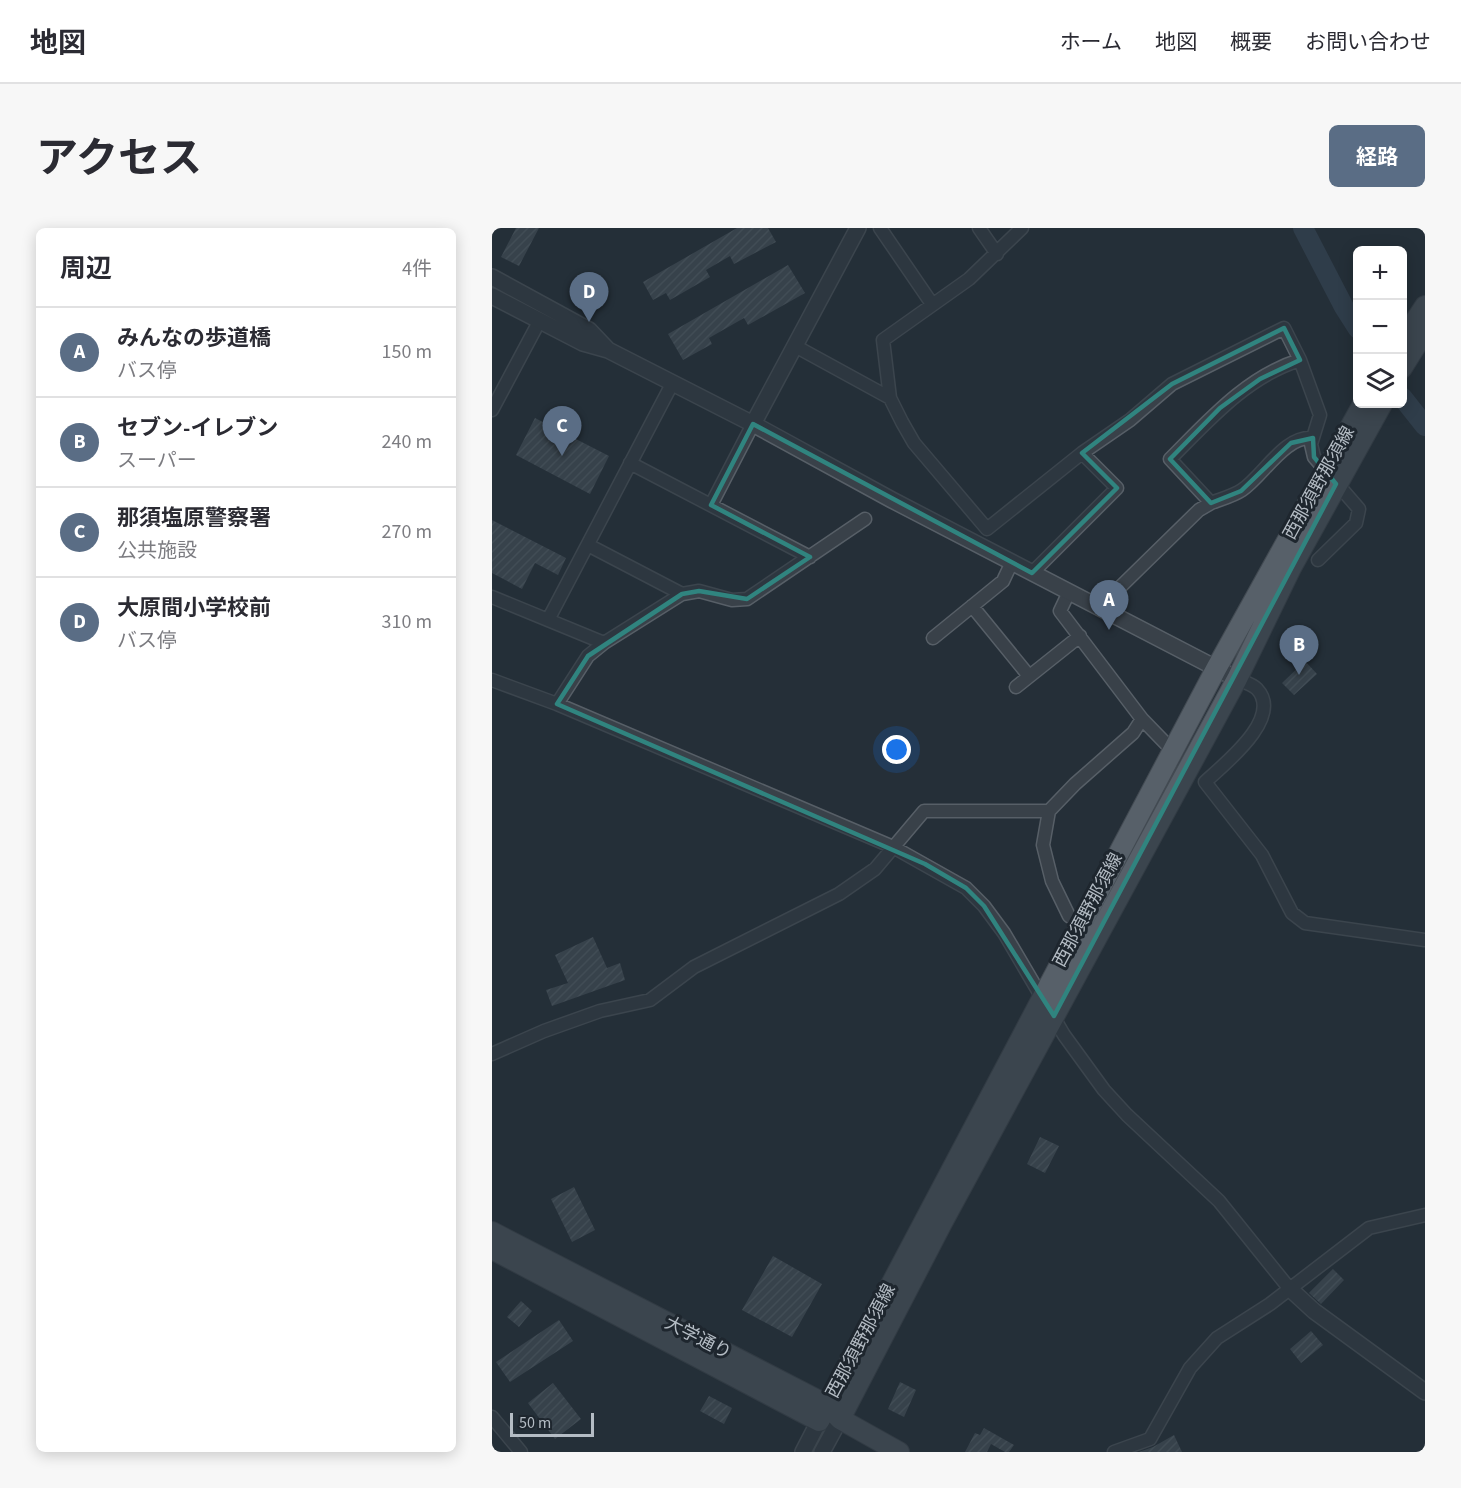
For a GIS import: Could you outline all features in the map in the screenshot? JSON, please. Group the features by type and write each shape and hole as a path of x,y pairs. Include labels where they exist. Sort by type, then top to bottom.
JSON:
{"main road":[{"path":"1407,346 1425,306"},
{"path":"1407,349 1425,331"},
{"name":"西那須野那須線","path":"829,1415 1042,995 1216,669 1370,408"},
{"name":"西那須野那須線","path":"829,1415 942,1223 1237,679 1291,568 1331,477"},
{"name":"大学通り","path":"492,1232 899,1452"},
{"name":"大学通り","path":"492,1249 829,1415"}],"street":[{"path":"711,505 858,228"},
{"path":"879,228 932,304"},
{"path":"979,228 997,254"},
{"path":"1022,228 969,279 883,340 890,398 914,443 987,529 1082,453 1131,420 1173,384 1284,328 1300,360 1320,415 1312,438 1311,449 1314,457 1359,509 1356,523 1318,560"},
{"path":"492,277 589,330 608,350"},
{"path":"492,296 583,343 608,350 753,424 892,501 1252,686 1260,693 1263,711 1261,719 1251,737 1205,782 1262,855 1292,913 1305,922 1425,940"},
{"path":"492,410 540,320"},
{"path":"795,346 890,398"},
{"path":"1211,503 1170,459 1220,408 1269,374 1300,360"},
{"path":"548,620 672,384"},
{"path":"1104,610 1110,597 1199,510 1241,491 1291,443 1304,437 1312,438"},
{"path":"1032,573 1117,488 1082,453"},
{"path":"630,463 810,557"},
{"path":"557,704 588,656 604,643 682,594 699,591 732,600 747,599 865,519"},
{"path":"588,545 682,594"},
{"path":"933,638 1003,581 1012,562"},
{"path":"1069,592 1060,611 1142,719 1173,752"},
{"path":"492,597 604,643"},
{"path":"972,606 1029,676"},
{"path":"1016,687 1080,636"},
{"path":"492,680 557,704 893,848 950,877 966,888 984,906 1004,933 1064,1035 1104,1090 1127,1115 1219,1201 1289,1288 1314,1311 1425,1392"},
{"path":"1081,923 1069,916 1052,881 1043,844 1049,812 1075,784 1133,733 1142,719"},
{"path":"492,1054 544,1031 600,1011 650,1000 694,967 839,894 875,869 924,811 1049,812"},
{"path":"1118,1452 1150,1439 1191,1368 1217,1338 1270,1304 1369,1228 1425,1215"},
{"path":"802,1452 829,1415"},
{"path":"822,1452 829,1415"},
{"path":"492,1417 521,1452"}],"highlighted area":[{"path":"1284,328 1300,360 1260,379 1220,408 1170,459 1211,503 1241,491 1291,443 1313,438 1314,457 1336,484 1054,1016 984,906 966,888 925,864 557,704 588,656 682,594 699,591 747,599 810,557 711,505 753,424 1032,573 1117,488 1082,453 1172,384"}],"building":[{"path":"516,228 539,228 519,266 501,257"},
{"path":"737,228 768,228 776,242 734,264 730,256 706,270 710,277 670,300 666,293 653,300 643,282"},
{"path":"788,265 805,293 748,325 744,318 709,338 712,344 683,360 668,334"},
{"path":"535,418 609,456 590,494 516,455"},
{"path":"492,520 566,558 558,575 535,563 522,589 492,573"},
{"path":"1305,661 1317,674 1294,695 1282,683"},
{"path":"593,937 607,968 620,963 625,980 552,1006 546,990 568,983 555,955"},
{"path":"1040,1137 1059,1146 1045,1173 1027,1164"},
{"path":"574,1187 595,1230 572,1242 551,1199"},
{"path":"773,1256 822,1284 792,1337 742,1310"},
{"path":"1333,1269 1344,1280 1321,1304 1309,1293"},
{"path":"521,1301 532,1311 519,1327 507,1317"},
{"path":"559,1320 573,1341 510,1382 496,1362"},
{"path":"1311,1331 1323,1345 1301,1363 1290,1349"},
{"path":"900,1382 916,1390 904,1417 888,1409"},
{"path":"553,1383 581,1419 555,1439 528,1403"},
{"path":"709,1396 732,1408 724,1424 700,1411"},
{"path":"984,1428 1014,1445 1009,1452 991,1444 987,1452 965,1452 975,1433 980,1435"},
{"path":"1174,1435 1182,1452 1139,1452 1153,1447"}],"waterway":[{"path":"1303,228 1353,321"},
{"path":"1407,403 1425,426"}],"place":[{"name":"大原間小学校前","path":"589,322"},
{"name":"那須塩原警察署","path":"562,456"},
{"name":"みんなの歩道橋","path":"1109,630"},
{"name":"セブン-イレブン","path":"1299,675"}]}
